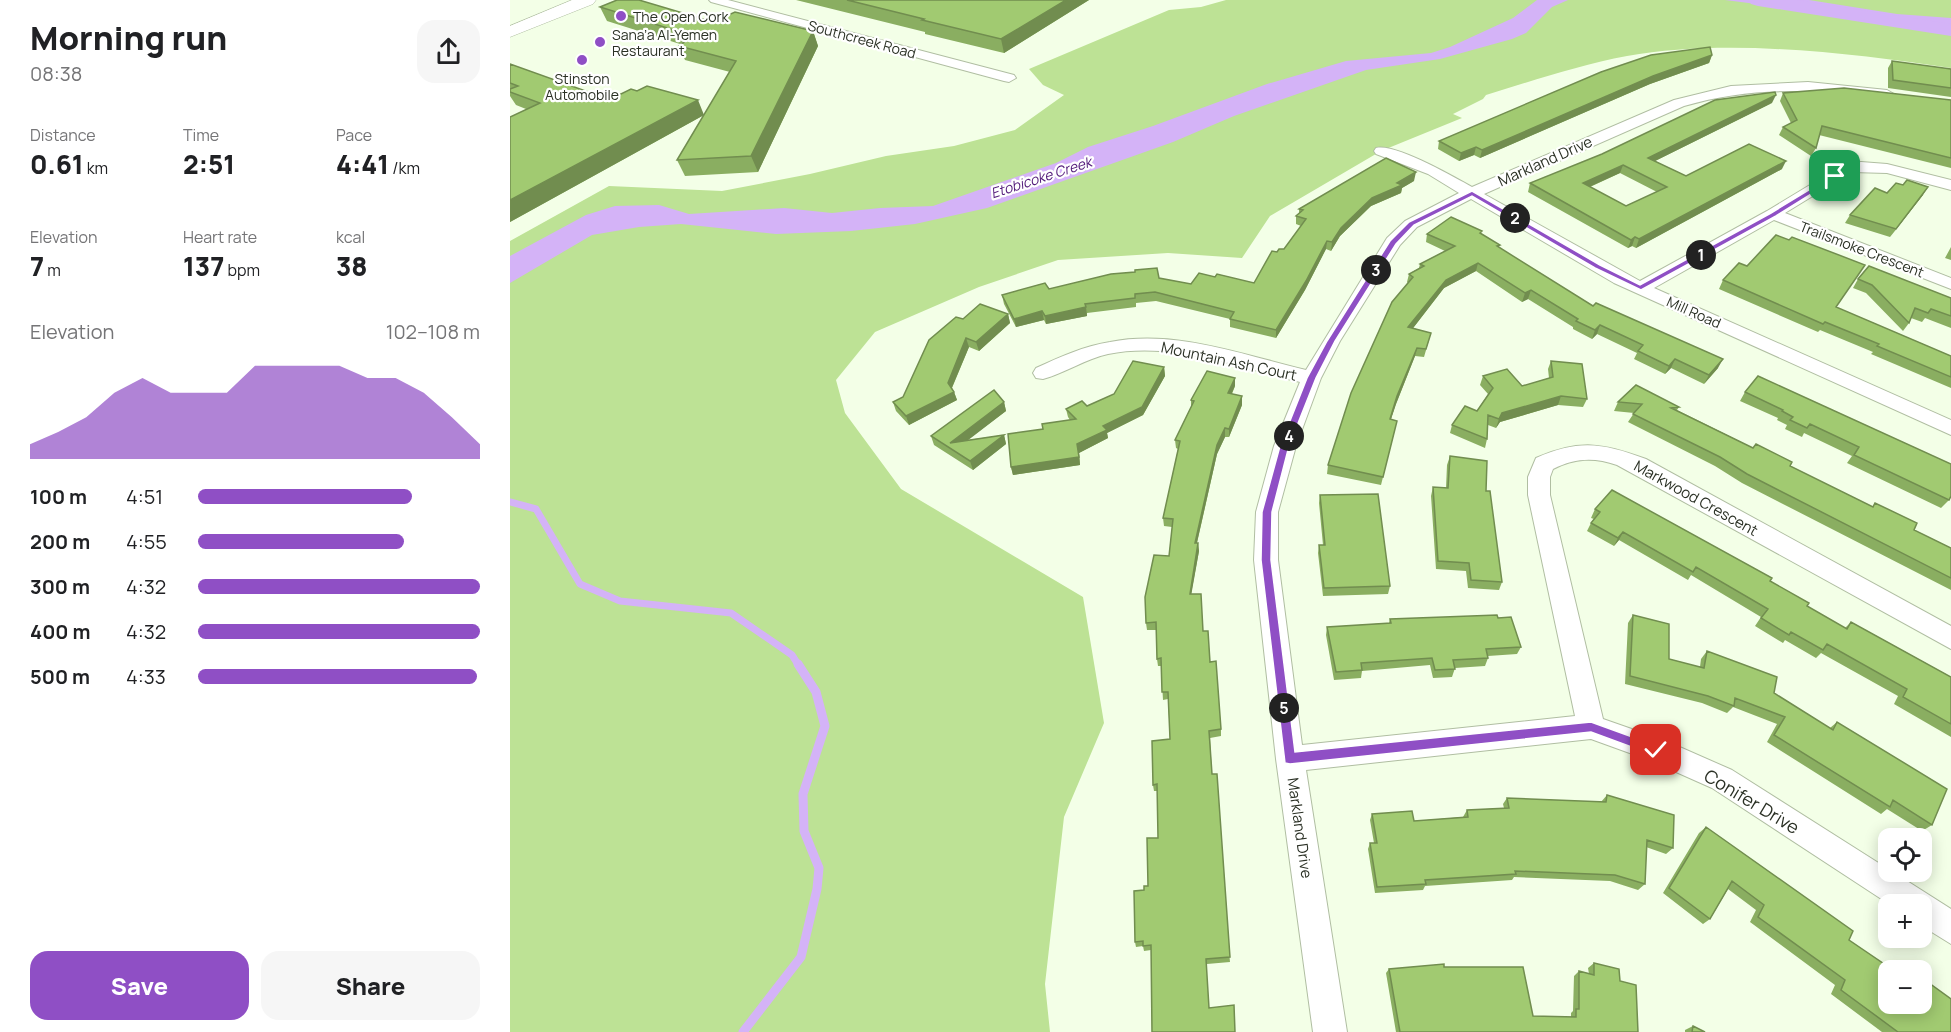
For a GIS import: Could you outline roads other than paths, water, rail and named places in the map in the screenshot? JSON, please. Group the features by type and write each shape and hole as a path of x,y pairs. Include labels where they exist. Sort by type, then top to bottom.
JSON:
{"main road":[{"path":"510,32 581,1"}],"street":[{"name":"Southcreek Road","path":"715,0 1010,78"},
{"name":"Markland Drive","path":"1330,1032 1290,759 1266,560 1267,512 1285,446 1311,378 1331,341 1393,242 1412,224 1472,193 1679,102 1711,92 1766,86 1816,85 1907,97"},
{"name":"Mill Road","path":"1381,151 1420,165 1597,267 1951,428"},
{"path":"1641,288 1773,214 1848,168 1877,166 1951,185"},
{"name":"Trailsmoke Crescent","path":"1773,214 1951,284"},
{"name":"Mountain Ash Court","path":"1043,373 1093,352 1121,345 1150,344 1201,352 1311,378"},
{"name":"Markwood Crescent","path":"1591,727 1539,495 1539,477 1544,464 1564,454 1590,450 1638,465 1951,638"},
{"name":"Conifer Drive","path":"1290,759 1591,727 1656,750 1722,779 1900,894"},
{"path":"1932,916 1951,928"}],"water":[{"name":"Etobicoke Creek","path":"1537,0 1568,0 1552,7 1526,33 1512,39 1440,59 1366,70 1234,116 1173,142 987,208 915,224 851,231 776,234 681,224 639,227 592,235 510,283 510,256 586,215 615,206 659,205 689,214 784,208 832,213 933,206 1056,163 1088,147 1267,84 1346,61 1431,53 1450,47 1513,18"},
{"path":"1725,0 1809,0 1897,14 1951,18 1951,29"}],"waterway":[{"name":"Etobicoke Creek","path":"1758,0 1951,30"},
{"path":"510,502 536,509 580,584 620,601 731,613 792,655 799,666"},
{"path":"743,1032 801,957 817,889 819,868 804,831 803,794 825,726 816,692 798,664"}],"place":[{"name":"The Open Cork","path":"621,16"},
{"name":"Sana’a Al-Yemen Restaurant","path":"600,42"},
{"name":"Stinston Automobile","path":"582,60"}]}
